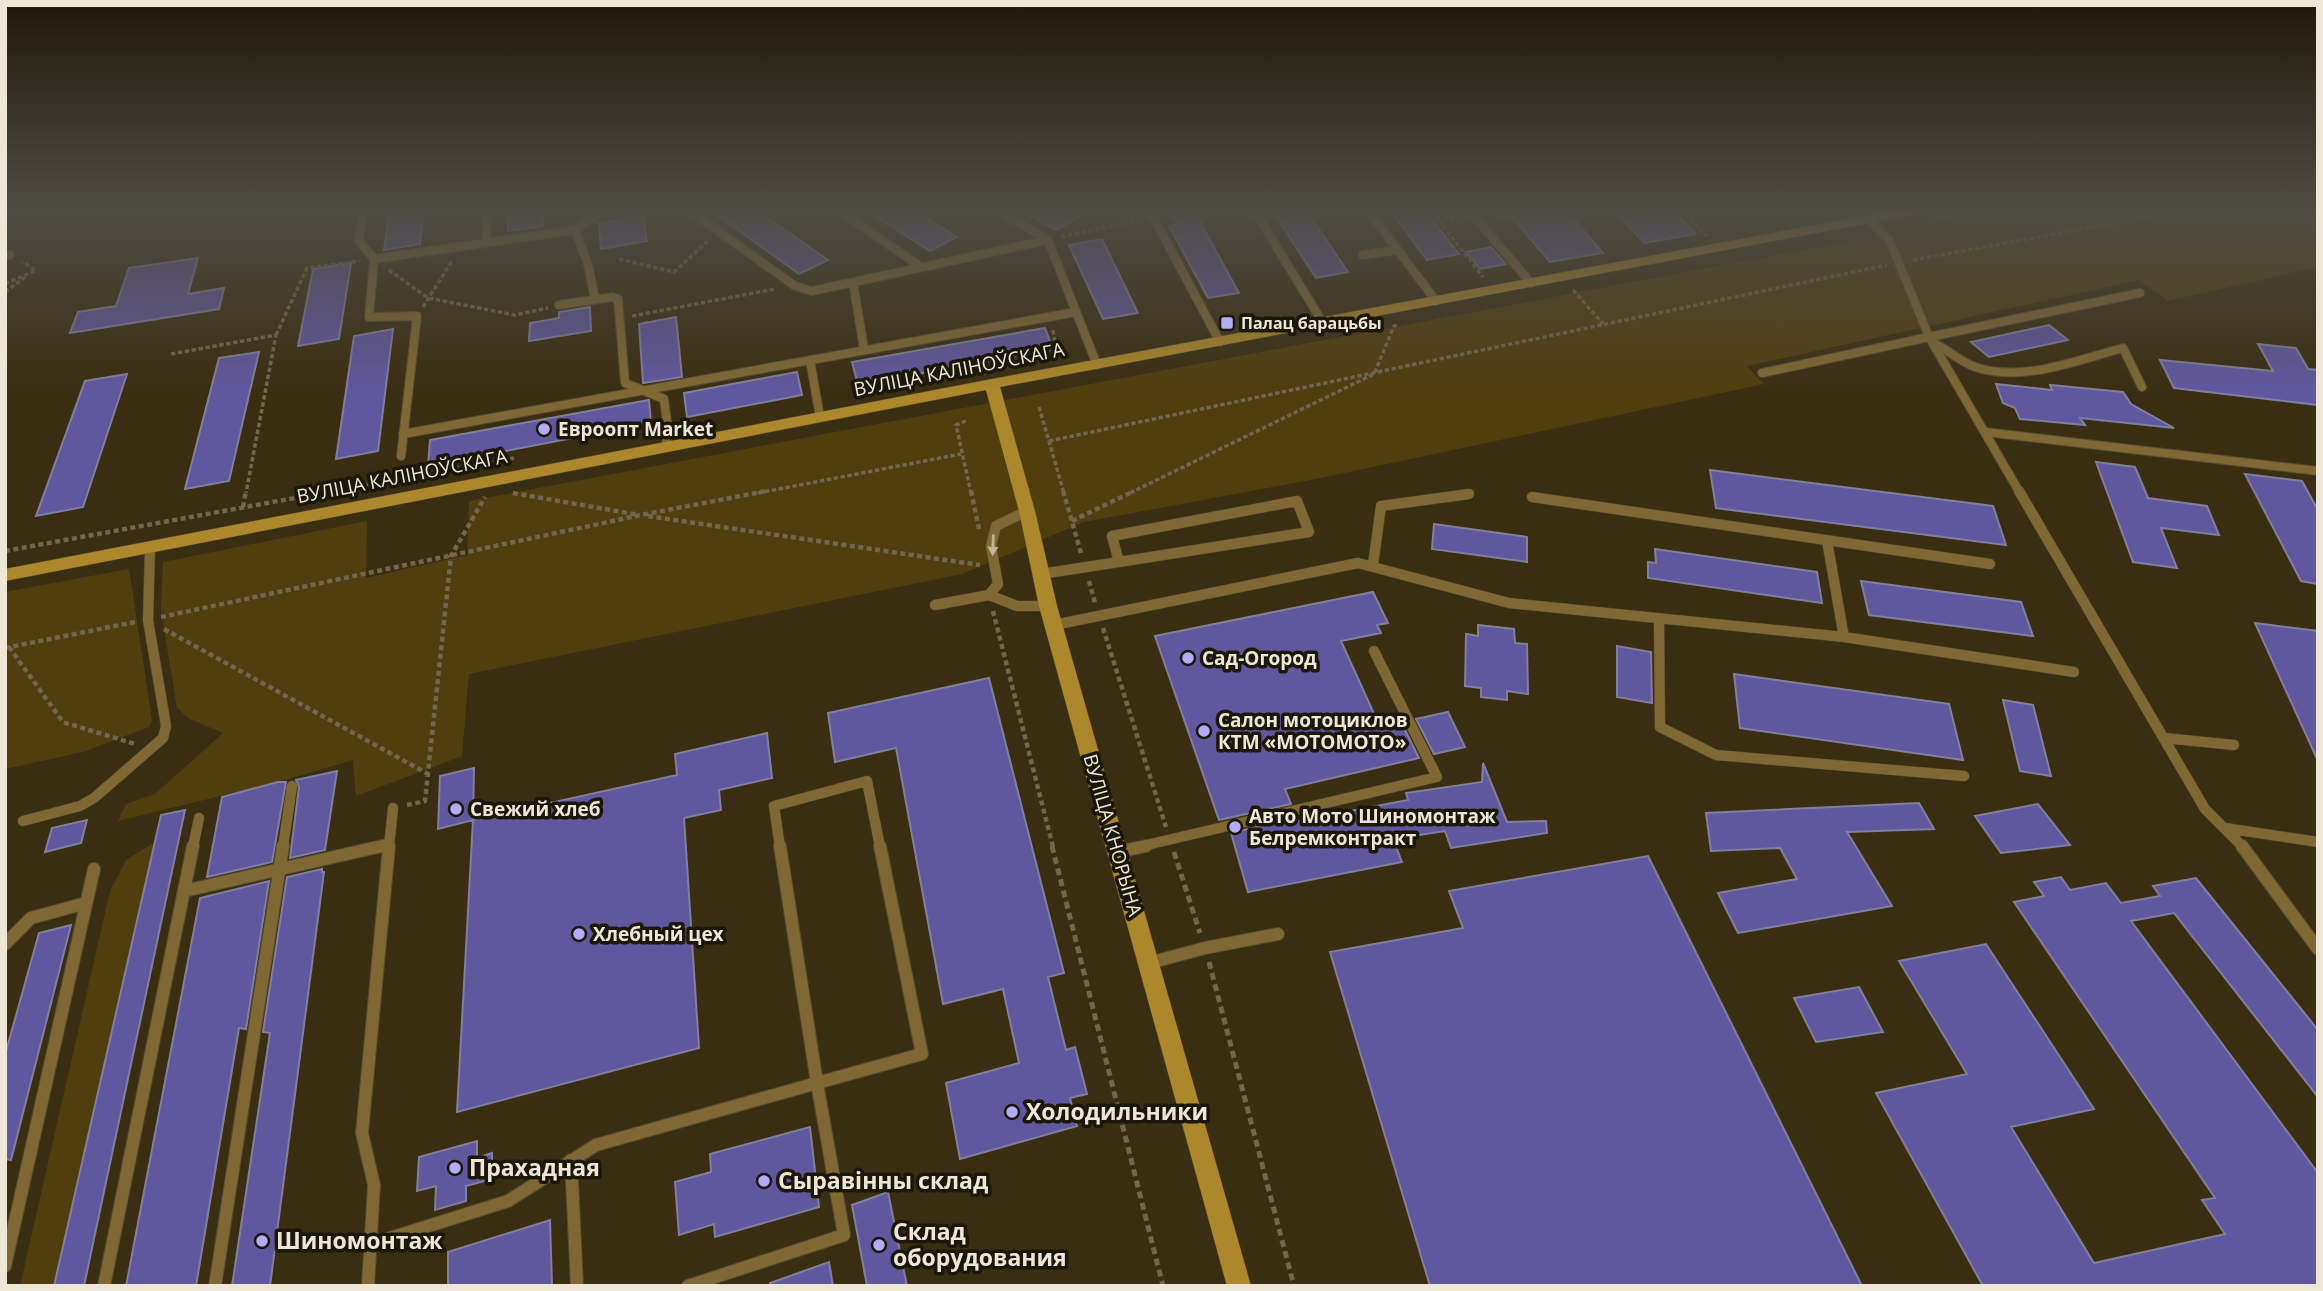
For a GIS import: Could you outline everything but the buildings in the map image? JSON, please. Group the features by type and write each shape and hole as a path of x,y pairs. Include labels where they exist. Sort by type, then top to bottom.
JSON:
{"main road":[{"name":"ВУЛІЦА КАЛІНОЎСКАГА","path":"5,575 1597,269"},
{"name":"ВУЛІЦА КНОРЫНА","path":"992,384 1027,511 1051,616 1239,1286"}],"lane":[{"path":"373,269 369,317 402,313 417,316 401,456"},
{"path":"589,269 595,299"},
{"path":"771,269 794,286 812,291 911,269"},
{"path":"1059,269 1097,365"},
{"path":"1181,269 1220,342"},
{"path":"1291,269 1323,323"},
{"path":"1412,269 1436,301"},
{"path":"1519,269 1531,283"},
{"path":"1901,269 1931,340 2205,809 2249,853 2318,949"},
{"path":"853,282 864,349"},
{"path":"1762,373 1931,340 2140,293"},
{"path":"559,305 612,297 618,299 625,383 664,399 668,430 666,447"},
{"path":"403,434 1076,312"},
{"path":"1931,340 1947,348 1961,361 1998,373 2024,372 2123,348 2142,387"},
{"path":"810,360 820,417"},
{"path":"1985,432 2318,471"},
{"path":"1373,565 1381,506 1469,494"},
{"path":"1532,497 1990,564"},
{"path":"1041,574 1119,562 1133,559 1309,532 1297,501 1112,536 1119,562"},
{"path":"989,595 998,584 991,546 996,526 1027,511"},
{"path":"1827,541 1844,637"},
{"path":"23,821 80,806 163,738 166,726 148,620 150,548"},
{"path":"935,605 989,595 1051,616 1358,563 1509,603 1844,637 2074,672"},
{"path":"1659,619 1660,727 1716,755 1965,776"},
{"path":"1118,852 1437,777 1374,651"},
{"path":"2164,738 2234,745"},
{"path":"371,1244 508,1201 596,1145 817,1083 922,1054 867,781 774,806 817,1083 844,1235 688,1286"},
{"path":"215,1286 292,786"},
{"path":"368,1286 374,1185 362,1133 393,808"},
{"path":"104,1286 199,818"},
{"path":"2224,828 2318,842"},
{"path":"184,891 389,844"},
{"path":"5,1266 94,869"},
{"path":"5,944 31,918 86,903"},
{"path":"1149,963 1205,948 1278,934"},
{"path":"571,1160 577,1286"}],"path":[{"path":"243,507 276,335 306,269"},
{"path":"388,269 429,298 515,315 559,305"},
{"path":"417,316 447,269"},
{"path":"1477,269 1484,278"},
{"path":"1049,441 1864,269"},
{"path":"5,284 36,270"},
{"path":"5,292 36,270"},
{"path":"621,318 794,286"},
{"path":"1560,293 1573,290 1603,325"},
{"path":"1072,521 1374,374 1394,326 1404,324"},
{"path":"171,354 276,335"},
{"path":"966,421 956,425 982,540"},
{"path":"152,749 63,722 7,648 641,515 961,454"},
{"path":"506,492 641,515 981,562 1163,1286"},
{"path":"393,808 425,802 451,556 485,496"},
{"path":"148,620 428,774"}],"shaded area":[{"path":"1701,269 2308,269 2168,301 2139,280 1747,366 1764,384 1316,479 1084,522 962,574 469,674 462,756 356,796 353,760 278,782 118,821 126,804 155,794 223,733 190,719 177,708 161,610 163,562 367,521 366,578 467,555 469,501"},
{"path":"129,569 152,720 149,727 83,752 5,769 5,592"},
{"path":"155,842 54,1286 20,1286 110,891 126,860"}],"place":[{"name":"Палац барацьбы","path":"1227,323"},
{"name":"Евроопт Market","path":"544,429"},
{"name":"Сад-Огород","path":"1188,658"},
{"name":"Салон мотоциклов КТМ «МОТОМОТО»","path":"1204,731"},
{"name":"Свежий хлеб","path":"456,809"},
{"name":"Авто Мото Шиномонтаж Белремконтракт","path":"1235,827"},
{"name":"Хлебный цех","path":"579,934"},
{"name":"Холодильники","path":"1012,1112"},
{"name":"Прахадная","path":"455,1168"},
{"name":"Сыравінны склад","path":"764,1181"},
{"name":"Шиномонтаж","path":"262,1241"},
{"name":"Склад оборудования","path":"879,1245"}]}
